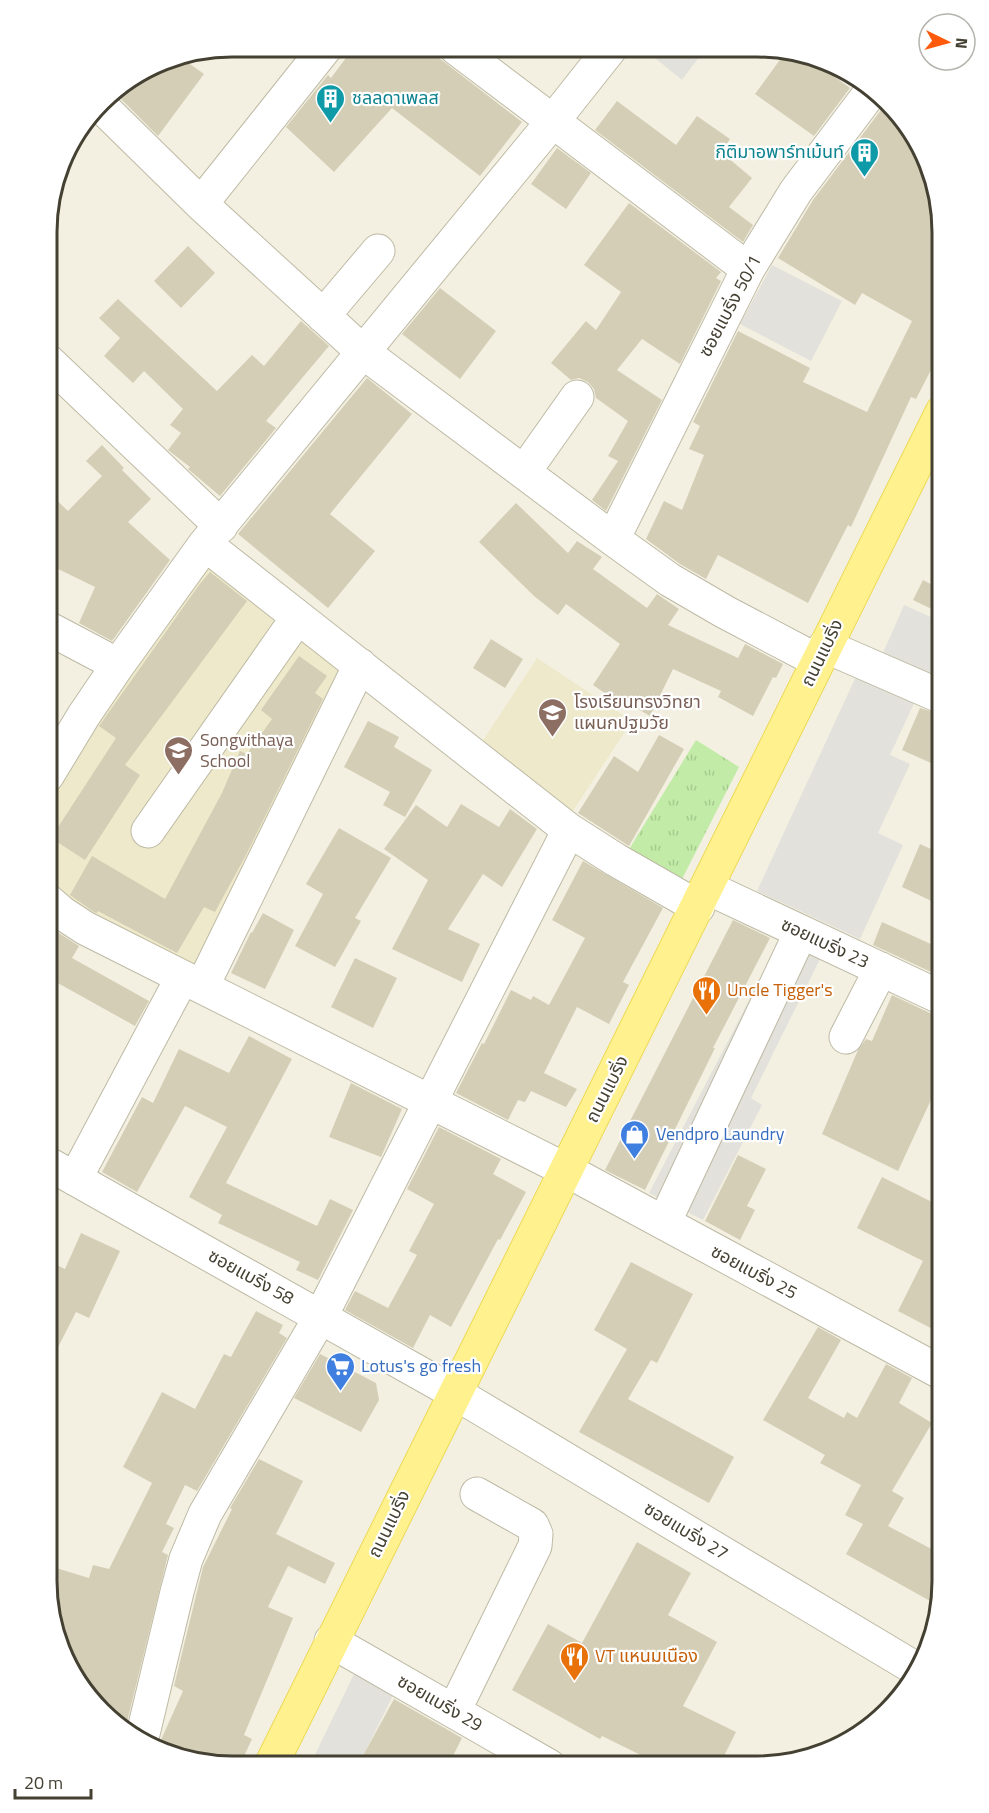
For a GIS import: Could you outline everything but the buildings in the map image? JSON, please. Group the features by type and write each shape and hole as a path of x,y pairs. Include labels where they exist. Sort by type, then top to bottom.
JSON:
{"main road":[{"name":"ถนนแบริ่ง","path":"275,1756 932,432"}],"street":[{"path":"201,204 318,57"},
{"path":"468,57 748,269"},
{"path":"57,760 118,665 213,535 604,57"},
{"name":"ซอยแบริ่ง 50/1","path":"613,540 748,269 796,191 867,96"},
{"path":"106,111 201,204 363,352 613,540 697,596 822,653 932,693"},
{"path":"323,316 378,251"},
{"name":"ซอยแบริ่ง 23","path":"57,370 213,535 298,617 568,830 703,897 801,932 932,993"},
{"path":"524,472 577,397"},
{"path":"148,831 298,617"},
{"path":"57,633 118,665"},
{"path":"75,1179 192,982 360,665"},
{"path":"143,1732 186,1559 205,1514 321,1316 568,830"},
{"name":"ซอยแบริ่ง 25","path":"57,909 86,928 566,1170 932,1368"},
{"path":"664,1223 801,932"},
{"path":"846,1037 881,969"},
{"name":"ซอยแบริ่ง 58","path":"57,1169 454,1393"},
{"name":"ซอยแบริ่ง 27","path":"454,1393 910,1665"},
{"path":"454,1711 535,1546 536,1534 532,1525 477,1494"},
{"name":"ซอยแบริ่ง 29","path":"331,1641 532,1756"}],"shaded area":[{"path":"654,57 699,57 682,80"},
{"path":"772,265 842,301 811,361 740,324"},
{"name":"Songvithaya School","path":"208,558 352,671 199,977 67,904 57,893 57,780 68,755"},
{"path":"904,605 932,618 932,683 880,660"},
{"name":"โรงเรียนทรงวิทยา แผนกปฐมวัย","path":"537,658 632,721 569,817 474,754"},
{"path":"859,670 917,697 890,755 910,764 878,833 903,845 860,939 757,891"},
{"path":"782,937 821,957 751,1098 762,1105 703,1220 649,1193"},
{"path":"355,1672 393,1695 363,1756 314,1756"}],"green space":[{"path":"696,740 739,767 680,883 628,851"}],"place":[{"name":"ชลลดาเพลส","path":"331,124"},
{"name":"กิติมาอพาร์ทเม้นท์","path":"865,178"},
{"name":"โรงเรียนทรงวิทยา แผนกปฐมวัย","path":"553,738"},
{"name":"Songvithaya School","path":"179,776"},
{"name":"Uncle Tigger's","path":"706,1016"},
{"name":"Vendpro Laundry","path":"635,1160"},
{"name":"Lotus's go fresh","path":"340,1392"},
{"name":"VT แหนมเนือง","path":"574,1682"}]}
